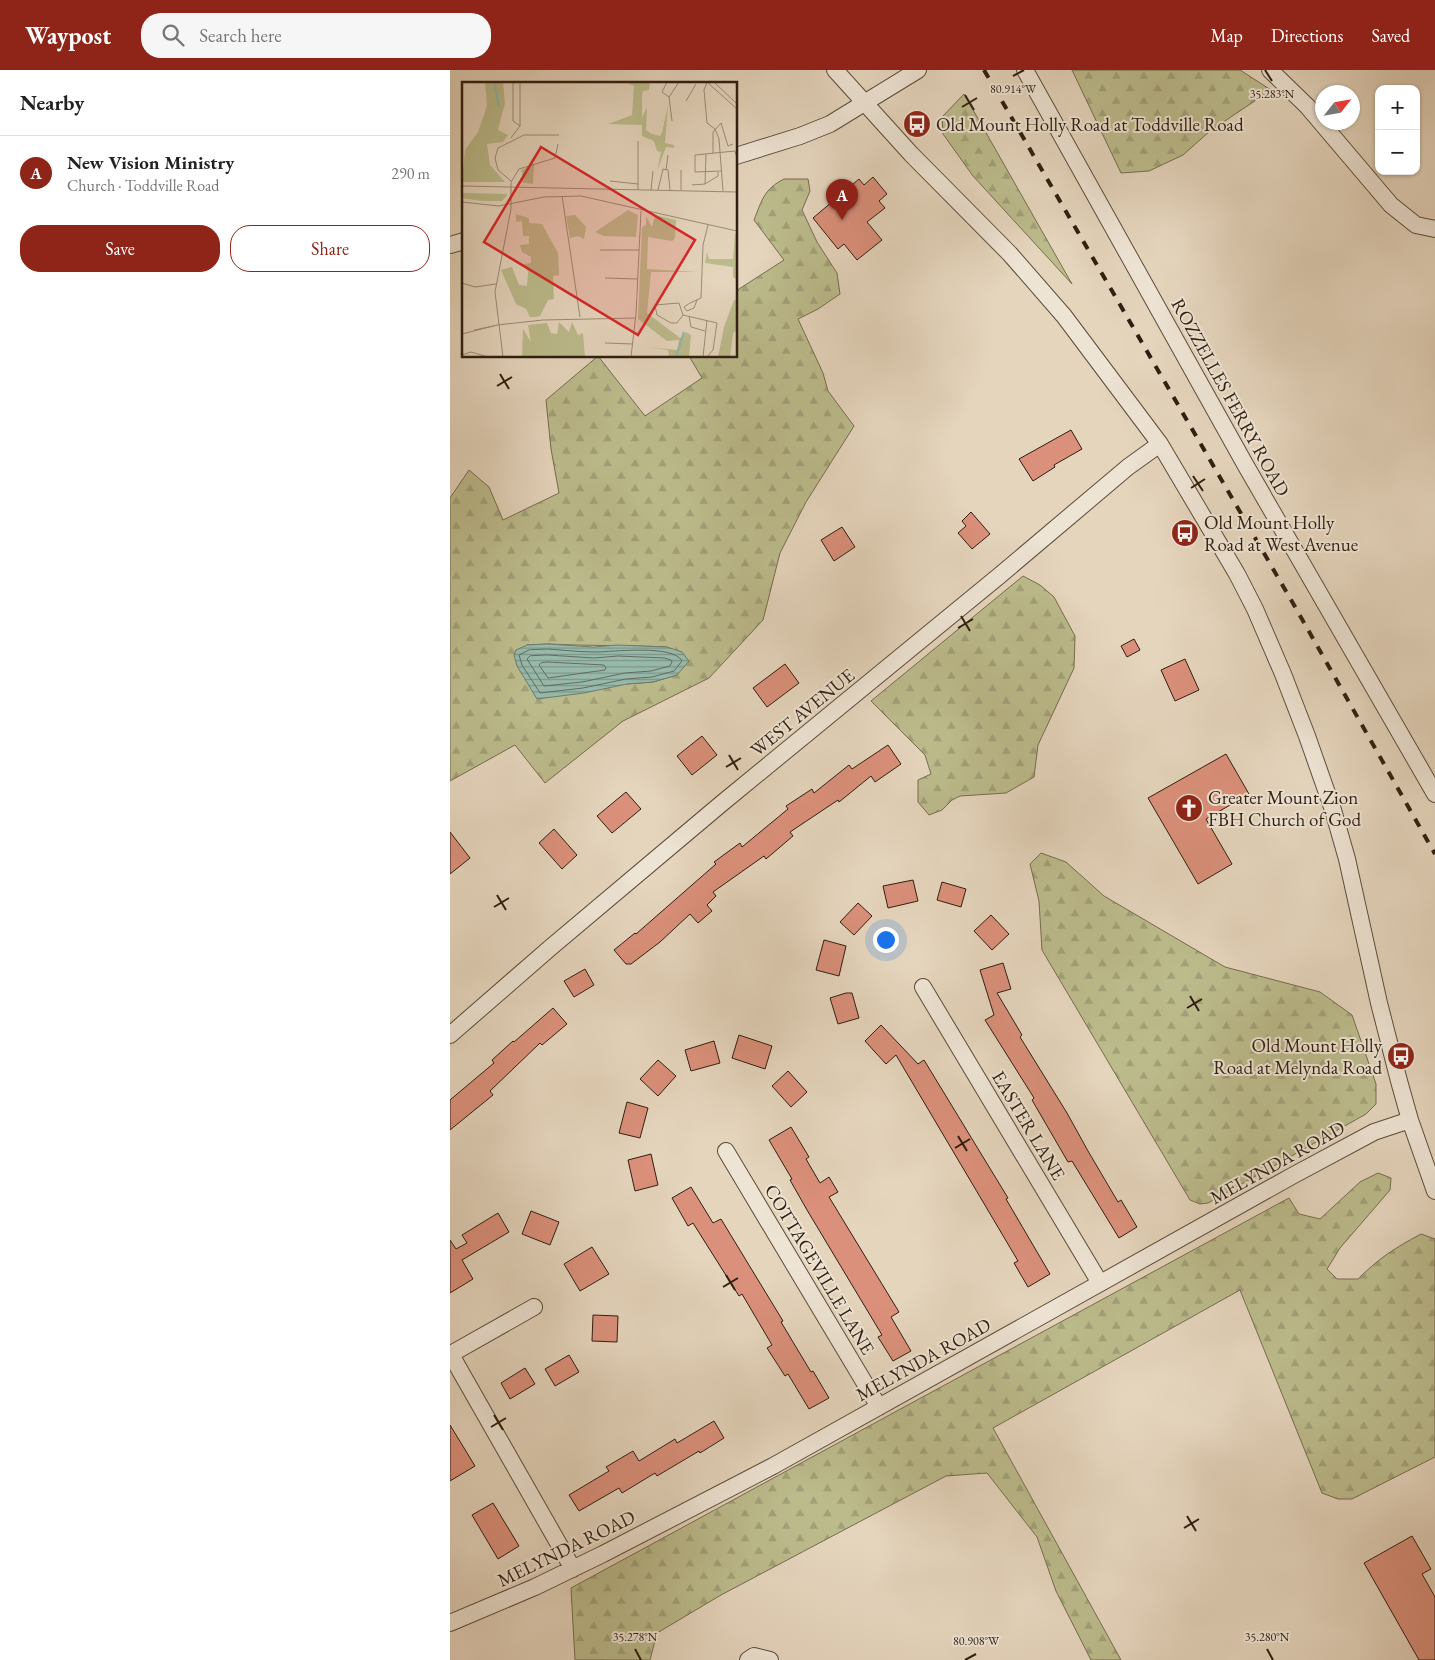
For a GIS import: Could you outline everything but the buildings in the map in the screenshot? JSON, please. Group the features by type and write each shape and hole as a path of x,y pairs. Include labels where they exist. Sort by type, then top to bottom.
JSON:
{"street":[{"path":"835,70 864,104 1037,285 1102,366 1160,444 1224,550 1249,596 1307,736 1333,810 1347,859 1379,1003 1410,1120 1435,1191"},
{"path":"738,155 800,136 830,124 918,70"},
{"name":"ROZZELLES FERRY ROAD","path":"1025,70 1246,466 1435,794"},
{"path":"1270,70 1307,106 1391,205 1416,225 1435,229"},
{"name":"WEST AVENUE","path":"450,1036 550,948 721,804 1128,468 1160,444"},
{"name":"EASTER LANE","path":"923,987 1100,1283"},
{"name":"MELYNDA ROAD","path":"450,1623 573,1569 773,1466 1374,1132 1410,1120"},
{"name":"COTTAGEVILLE LANE","path":"726,1151 879,1407"},
{"path":"534,1307 450,1353 573,1569"},
{"path":"748,1660 754,1656 770,1660"}],"green space":[{"path":"1072,70 1240,70 1271,90 1210,131 1183,155 1149,171 1121,173"},
{"path":"964,94 1072,284 973,176 943,134 942,117"},
{"path":"784,179 808,179 810,191 802,210 817,242 837,273 840,294 818,309 798,319 823,373 828,391 854,426 806,502 780,553 763,620 709,678 623,721 545,783 515,745 450,781 450,498 469,470 489,487 503,520 559,493 551,449 546,400 596,358 600,358 645,416 702,378 690,358 738,358 738,291 784,260 754,220 764,196 772,187","holes":["527,645 667,647 677,675 653,682 627,684"]},
{"path":"1023,576 1040,585 1054,597 1075,636 1074,668 1038,745 1034,777 1006,793 960,796 952,800 942,810 929,815 918,802 918,780 931,774 925,755 871,701"},
{"path":"1041,853 1066,862 1104,896 1225,967 1320,992 1352,1015 1376,1084 1376,1104 1366,1114 1208,1203 1200,1204 1190,1200 1042,950 1039,901 1030,864"},
{"path":"1378,1173 1391,1178 1390,1190 1340,1248 1327,1269 1337,1279 1358,1279 1388,1254 1421,1234 1435,1239 1435,1457 1352,1499 1338,1499 1322,1493 1240,1290 993,1428 1121,1660 1091,1660 1056,1591 1037,1537 987,1473 946,1476 721,1595 657,1633 650,1660 575,1660 571,1588 1289,1198 1299,1214 1320,1219 1360,1182"}],"water":[{"path":"547,644 594,647 617,645 667,647 682,652 689,661 677,675 653,682 627,684 584,693 537,699 517,666 514,655 516,650 527,645"}],"railway":[{"path":"984,70 1294,605 1435,854"}],"place":[{"name":"Old Mount Holly Road at Toddville Road","path":"917,124"},
{"name":"New Vision Ministry","path":"842,220"},
{"name":"Old Mount Holly Road at West Avenue","path":"1185,533"},
{"name":"Greater Mount Zion FBH Church of God","path":"1189,808"},
{"name":"Old Mount Holly Road at Melynda Road","path":"1401,1056"}]}
